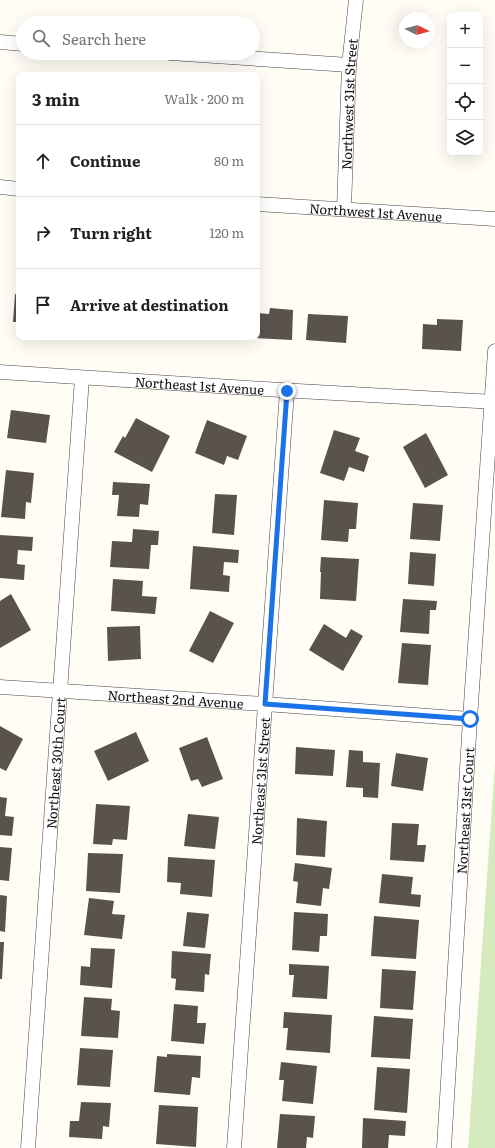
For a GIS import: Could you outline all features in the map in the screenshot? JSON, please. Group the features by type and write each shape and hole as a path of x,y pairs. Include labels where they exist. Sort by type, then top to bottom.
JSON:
{"street":[{"name":"Northwest 31st Street","path":"344,209 349,65 356,0"},
{"path":"0,42 16,43"},
{"path":"260,59 349,65"},
{"path":"0,187 16,188"},
{"name":"Northwest 1st Avenue","path":"260,204 495,219"},
{"name":"Northeast 31st Court","path":"444,1148 470,719 493,401 495,351"},
{"name":"Northeast 1st Avenue","path":"0,372 287,391 493,401"},
{"name":"Northeast 30th Court","path":"28,1148 82,378"},
{"name":"Northeast 31st Street","path":"234,1148 287,391"},
{"name":"Northeast 2nd Avenue","path":"0,687 470,719"}],"green space":[{"path":"495,763 495,1148 468,1148"}],"building":[{"path":"15,294 16,294 16,322 13,322"},
{"path":"270,308 293,310 292,340 260,338 260,313 269,314"},
{"path":"308,314 348,316 346,343 306,340"},
{"path":"437,319 463,320 461,351 422,349 423,324 437,325"},
{"path":"11,410 50,415 46,443 7,438"},
{"path":"136,418 170,436 152,472 114,452 123,436 125,438"},
{"path":"207,420 247,436 238,460 227,456 224,465 195,453"},
{"path":"334,430 360,438 355,451 369,456 364,472 349,467 344,481 320,473"},
{"path":"426,433 448,475 425,488 403,447"},
{"path":"6,470 34,473 31,503 26,502 25,519 1,517"},
{"path":"113,482 150,484 148,505 140,504 139,517 117,516 119,495 112,495"},
{"path":"215,494 237,495 234,535 212,533"},
{"path":"324,500 358,503 356,529 349,529 348,542 321,540"},
{"path":"413,503 443,505 440,541 410,539"},
{"path":"133,529 159,531 158,545 151,545 149,569 110,567 112,541 132,542"},
{"path":"0,535 33,537 32,551 18,550 17,564 25,565 24,580 0,578"},
{"path":"193,546 239,550 238,563 224,562 223,575 230,576 229,592 190,589"},
{"path":"410,552 436,554 434,586 408,584"},
{"path":"321,557 359,559 356,601 320,599"},
{"path":"113,579 143,581 142,596 157,597 155,614 111,611"},
{"path":"11,594 31,630 0,648 0,601"},
{"path":"403,599 437,601 436,610 430,610 429,634 400,632"},
{"path":"210,611 234,623 213,663 189,651"},
{"path":"324,624 346,638 351,629 363,636 343,671 309,650"},
{"path":"140,626 141,659 108,661 107,627"},
{"path":"402,643 431,645 428,685 398,683"},
{"path":"0,726 23,739 6,771 0,768"},
{"path":"136,732 149,761 108,781 94,751"},
{"path":"207,737 223,779 202,787 198,779 191,781 179,748"},
{"path":"296,747 335,750 333,776 295,774"},
{"path":"349,750 363,751 363,762 380,763 378,798 363,797 363,788 346,787"},
{"path":"396,753 428,758 423,791 391,786"},
{"path":"0,797 7,798 5,816 14,817 12,836 0,835"},
{"path":"96,804 130,806 127,840 113,839 112,845 93,844"},
{"path":"188,814 219,817 215,849 184,846"},
{"path":"297,818 327,821 325,857 296,855"},
{"path":"392,823 419,824 417,845 426,845 424,862 390,860"},
{"path":"0,847 12,848 9,881 0,880"},
{"path":"88,853 123,854 120,893 86,891"},
{"path":"168,857 215,860 212,897 180,894 181,883 167,882"},
{"path":"295,863 332,868 329,889 323,888 321,906 296,903 298,882 293,881"},
{"path":"382,874 413,877 411,894 421,895 420,907 379,903"},
{"path":"0,895 7,896 5,932 0,931"},
{"path":"89,898 114,901 112,914 125,915 122,939 84,935"},
{"path":"187,912 209,914 205,948 183,946"},
{"path":"294,912 328,914 327,936 320,936 319,952 292,950"},
{"path":"374,916 419,920 416,959 371,956"},
{"path":"0,942 4,942 2,979 0,979"},
{"path":"91,948 115,949 112,988 80,985 81,966 90,967"},
{"path":"172,951 211,954 209,975 205,974 204,992 175,990 176,979 171,978"},
{"path":"289,964 329,966 327,999 292,997 294,975 289,975"},
{"path":"382,969 416,971 413,1010 380,1008"},
{"path":"84,997 112,999 111,1010 120,1011 118,1038 81,1036"},
{"path":"174,1004 198,1006 197,1023 206,1023 204,1044 171,1041"},
{"path":"284,1012 332,1015 330,1053 286,1050 288,1028 283,1028"},
{"path":"374,1016 413,1019 410,1059 371,1057"},
{"path":"80,1048 113,1050 110,1087 77,1085"},
{"path":"167,1054 201,1056 200,1078 192,1077 190,1095 154,1092 157,1056 167,1057"},
{"path":"281,1062 317,1066 313,1104 282,1101 284,1080 279,1080"},
{"path":"377,1067 410,1069 407,1113 374,1110"},
{"path":"81,1102 111,1103 109,1127 103,1126 102,1139 69,1137 70,1121 79,1121"},
{"path":"159,1105 198,1107 196,1147 156,1144"},
{"path":"280,1114 315,1116 313,1138 307,1137 306,1148 277,1148"},
{"path":"363,1118 406,1121 405,1136 389,1135 388,1148 362,1148"}],"route":[{"path":"287,391 265,704 470,719"}]}
